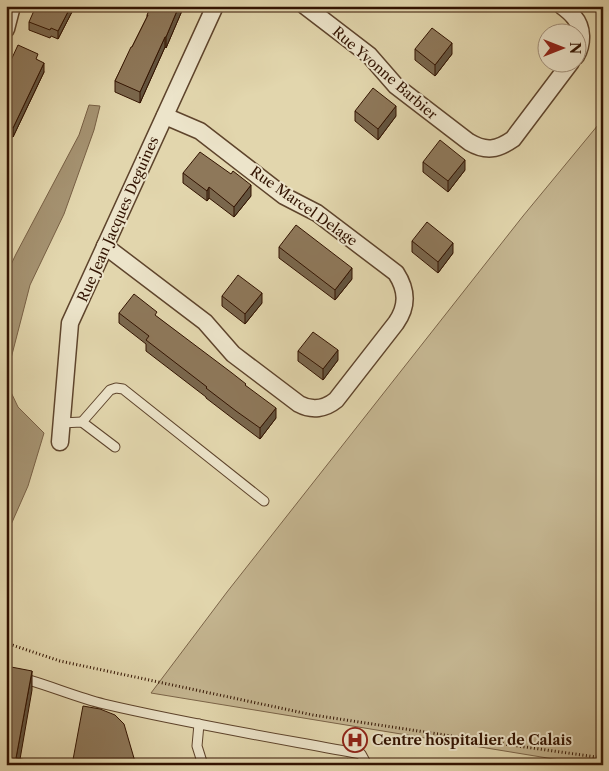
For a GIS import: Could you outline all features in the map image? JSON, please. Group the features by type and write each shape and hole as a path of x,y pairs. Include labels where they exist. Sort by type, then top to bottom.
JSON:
{"street":[{"path":"6,29 12,6"},
{"name":"Rue Jean Jacques Deguines","path":"60,442 70,323 215,6"},
{"name":"Rue Yvonne Barbier","path":"305,6 369,55 396,86 469,142 481,148 503,146 513,140 564,72"},
{"path":"562,6 576,18 578,22"},
{"name":"Rue Marcel Delage","path":"106,246 205,322 234,354 299,404 308,408 324,408 336,400 402,313 405,293 396,273 317,212 284,196 200,131 164,116"}],"lane":[{"path":"82,422 110,390 116,388 123,390 264,501"},
{"path":"61,423 82,422 115,447"},
{"path":"6,674 102,703 198,724 361,754 367,765"},
{"path":"198,724 197,746 203,765"}],"path":[{"path":"6,643 60,661 313,715 603,758"}],"shaded area":[{"path":"89,105 100,106 94,130 64,214 30,285 8,370 9,388 18,407 44,433 28,486 6,536 6,275 79,135"},
{"path":"603,119 603,765 590,765 151,693 227,592 523,216"}],"building":[{"path":"36,6 71,6 58,31 29,22"},
{"path":"151,6 179,6 140,92 115,81"},
{"path":"432,28 452,43 435,65 415,49"},
{"path":"18,45 38,54 36,59 44,63 13,128 6,125 6,71"},
{"path":"373,88 396,106 378,129 355,111"},
{"path":"440,140 465,160 448,181 423,162"},
{"path":"200,152 231,174 233,171 251,185 234,207 209,187 207,191 183,173"},
{"path":"427,222 453,243 438,262 412,241"},
{"path":"296,225 352,268 335,290 279,247"},
{"path":"238,275 262,293 245,314 222,296"},
{"path":"134,294 157,312 155,315 276,408 260,428 146,340 149,336 119,313"},
{"path":"313,332 338,350 323,369 298,351"},
{"path":"6,666 32,671 16,758 53,765 6,765"},
{"path":"83,706 100,709 115,715 124,724 136,765 72,765"},
{"path":"348,759 351,765 338,765"}],"place":[{"name":"Centre hospitalier de Calais","path":"355,740"}]}
